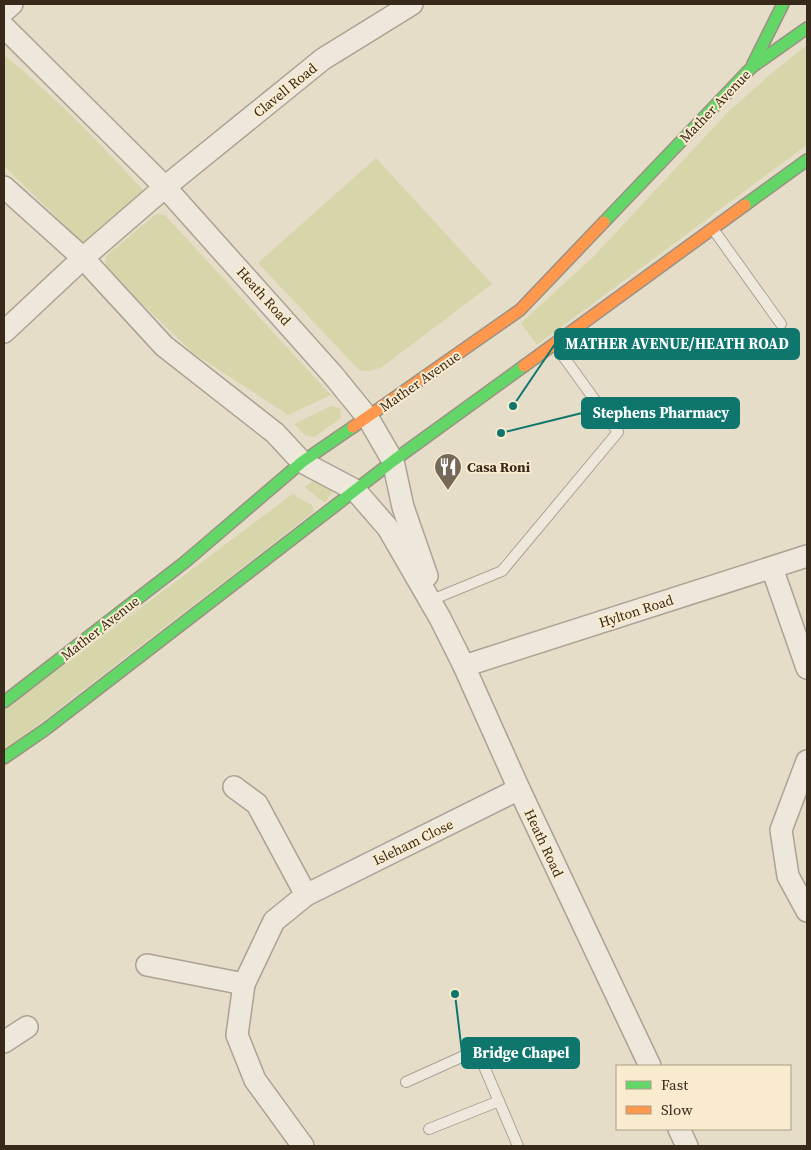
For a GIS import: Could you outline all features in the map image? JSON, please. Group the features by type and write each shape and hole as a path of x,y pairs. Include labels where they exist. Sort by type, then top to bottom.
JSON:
{"main road":[{"path":"752,67 783,4"},
{"name":"Mather Avenue","path":"4,702 185,562 302,462 368,418 520,310 752,67 807,28"},
{"path":"4,758 46,729 222,590 355,490 807,160"}],"street":[{"path":"4,11 12,4"},
{"name":"Clavell Road","path":"4,332 83,258 165,187 323,59 412,4"},
{"name":"Heath Road","path":"4,27 165,187 334,375 368,418 394,461 404,507 437,609"},
{"name":"Heath Road","path":"4,187 83,258 164,346 275,433 302,462 355,490 388,528 437,609 519,789 650,1065"},
{"name":"Hylton Road","path":"464,666 807,556"},
{"path":"772,568 807,668"},
{"path":"806,770 781,830 788,876 807,911"},
{"path":"234,787 257,804 306,895"},
{"name":"Isleham Close","path":"303,1146 255,1080 237,1035 244,984 274,921 306,895 519,789"},
{"path":"147,965 244,984"},
{"path":"4,1042 27,1028"},
{"path":"679,1130 687,1146"}],"lane":[{"path":"713,229 781,324"},
{"path":"437,609 502,571 618,432 554,344"},
{"path":"406,1082 478,1050 516,1146"},
{"path":"429,1129 498,1101"}],"green space":[{"path":"807,45 807,145 537,345 521,323 594,256 728,112"},
{"path":"4,55 76,120 143,190 142,195 92,243 83,243 4,166"},
{"path":"376,158 492,284 382,367 365,371 359,370 258,263"},
{"path":"156,214 165,215 331,395 288,415 193,353 105,268 106,256"},
{"path":"331,406 340,408 341,418 314,437 306,436 294,424"},
{"path":"314,480 333,490 325,503 304,487"},
{"path":"294,493 297,497 312,505 314,512 4,751 4,710"}],"traffic: fast":[{"path":"753,64 783,4"},
{"path":"604,222 752,67 807,28"},
{"path":"745,205 807,160"},
{"path":"4,758 46,729 393,461 524,366"},
{"path":"4,702 185,562 302,462 353,427"}],"traffic: slow":[{"path":"524,366 745,205"},
{"path":"353,427 520,310 604,222"}],"place":[{"name":"MATHER AVENUE/HEATH ROAD","path":"513,406"},
{"name":"Stephens Pharmacy","path":"501,433"},
{"name":"Casa Roni","path":"448,491"},
{"name":"Bridge Chapel","path":"455,994"}]}
